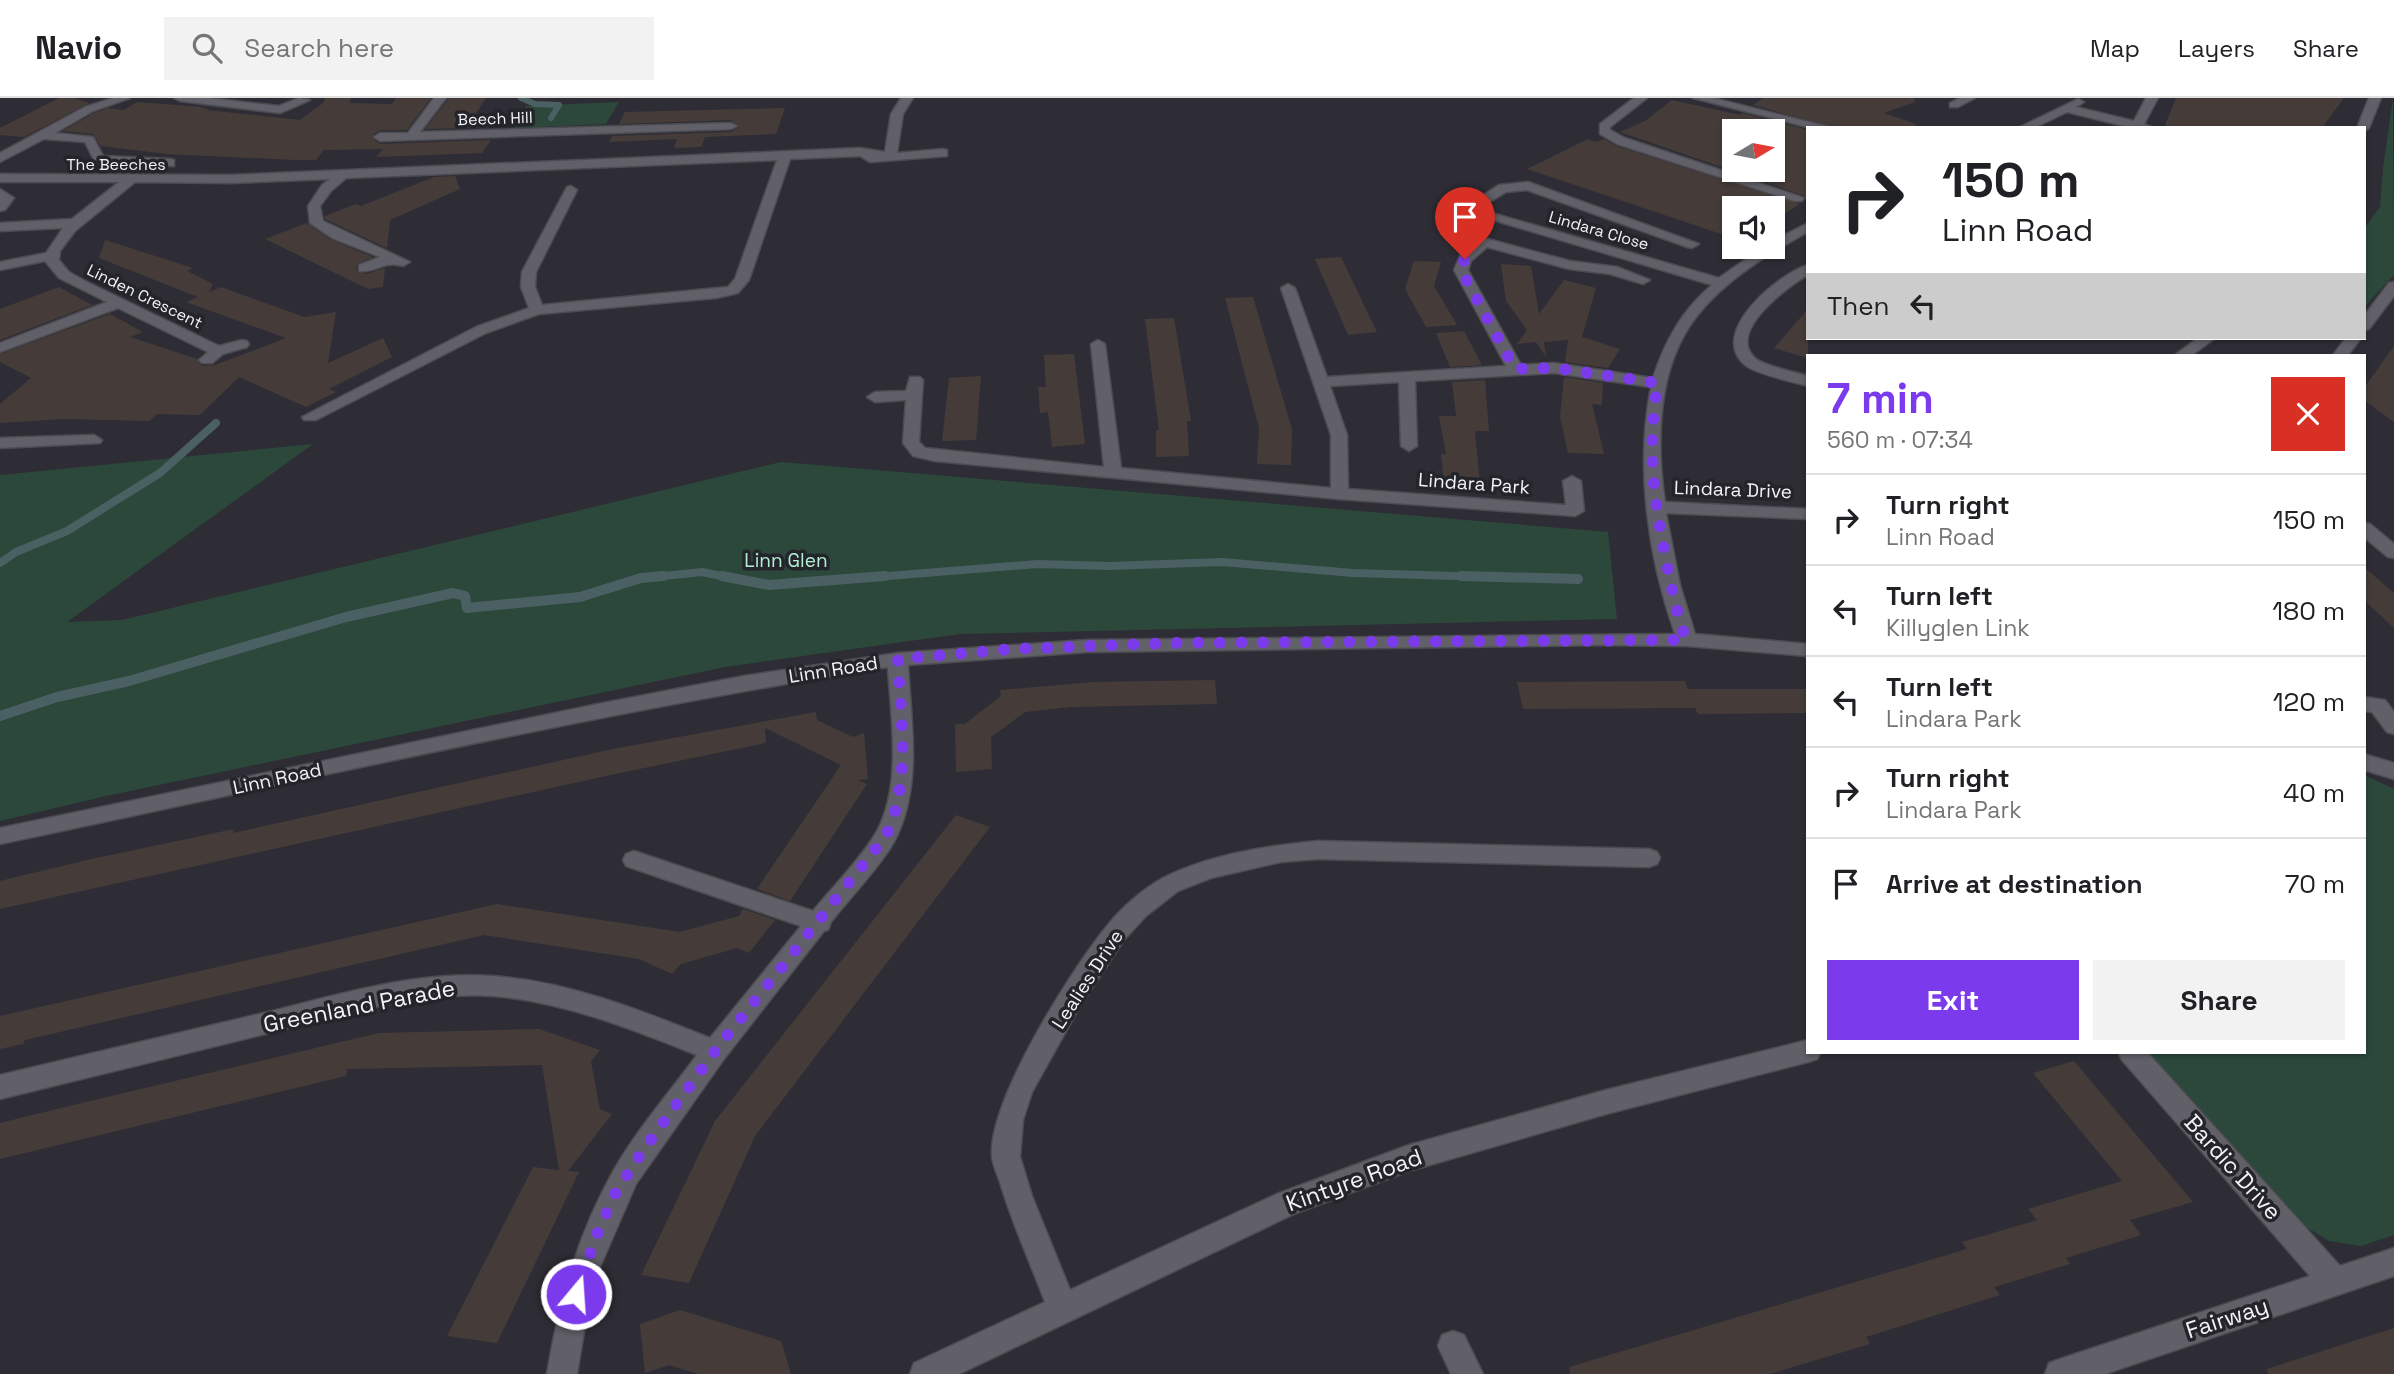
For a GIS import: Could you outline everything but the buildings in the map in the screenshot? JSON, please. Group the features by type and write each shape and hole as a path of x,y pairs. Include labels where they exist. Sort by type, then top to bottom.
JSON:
{"street":[{"path":"0,158 89,109 124,98"},
{"path":"180,98 280,110 303,100"},
{"name":"Beech Hill","path":"411,136 440,98"},
{"path":"887,155 892,114 906,98"},
{"path":"1641,98 1604,126 1604,132 1617,140 1798,198"},
{"path":"1699,98 1818,126"},
{"path":"1954,105 1969,98"},
{"path":"2028,126 2086,98"},
{"path":"2142,126 2152,98"},
{"path":"2363,126 2375,98"},
{"path":"2065,108 2138,126"},
{"name":"Beech Hill","path":"380,137 731,126"},
{"path":"573,143 579,131"},
{"name":"The Beeches","path":"41,135 89,139 99,159 152,162 169,157"},
{"path":"0,145 22,145"},
{"name":"The Beeches","path":"0,178 232,178 563,160 606,165 671,167 784,159 858,160 887,155 943,153"},
{"path":"310,417 481,330 537,310 602,302 716,294 733,290 742,280 784,159"},
{"path":"343,174 326,188 314,206 317,223 337,235 397,260 364,268"},
{"path":"0,266 51,256 59,241 76,223 130,180"},
{"name":"Lindara Close","path":"1468,210 1503,188 1528,186 1692,244"},
{"path":"537,310 528,287 529,272 571,190"},
{"path":"0,193 8,198 0,207"},
{"name":"Lindara Close","path":"1445,204 1721,283"},
{"path":"0,227 76,223"},
{"path":"1785,239 1806,228"},
{"name":"Lindara Close","path":"1660,246 1676,238"},
{"path":"1515,369 1461,270 1465,259 1485,242 1569,265 1612,270 1643,280"},
{"name":"Linden Crescent","path":"51,256 64,275 212,356 242,344"},
{"path":"1686,640 1674,599 1651,467 1658,383 1682,327 1721,283 1754,259"},
{"path":"1806,270 1761,303 1746,323 1742,337 1744,356 1751,363 1806,379"},
{"path":"2366,323 2394,286"},
{"path":"1288,288 1340,443 1339,494"},
{"path":"0,348 118,303"},
{"path":"2184,354 2205,340"},
{"path":"2341,354 2352,340"},
{"path":"1098,344 1113,474"},
{"path":"1320,382 1554,368 1658,383"},
{"path":"1407,376 1409,446"},
{"name":"Lindara Park","path":"875,397 914,387 911,443 922,453 1113,474 1575,511 1572,481"},
{"path":"0,443 94,440"},
{"name":"Lindara Drive","path":"1656,507 1806,514"},
{"path":"2366,529 2390,546"},
{"name":"Linn Road","path":"0,836 598,711 744,683 898,659 1014,649 1192,643 1686,640 1806,650"},
{"path":"562,1374 576,1294 607,1212 642,1152 715,1051 875,854 886,836 899,806 903,757 898,659"},
{"path":"2366,704 2378,705 2394,727"},
{"path":"2366,763 2394,771"},
{"name":"Lealies Drive","path":"1062,1308 1018,1196 1006,1157 1010,1120 1020,1089 1070,1001 1115,933 1138,909 1170,885 1207,870 1281,853 1318,850 1649,858"},
{"path":"634,860 820,923"},
{"name":"Greenland Parade","path":"0,1087 360,1001 426,989 475,985 521,989 584,1000 715,1051"},
{"name":"Kintyre Road","path":"925,1374 1287,1203 1409,1158 1606,1102 1806,1052"},
{"name":"Bardic Drive","path":"2132,1054 2335,1282"},
{"name":"Fairway","path":"2060,1374 2394,1262"},
{"path":"1453,1346 1468,1374"}],"green space":[{"path":"2393,98 2394,275 2366,305 2366,226 2380,207"},
{"path":"619,102 606,124 514,128 526,106"},
{"name":"Linn Glen","path":"313,444 67,622 122,620 781,462 1608,532 1617,619 960,634 725,667 106,796 0,821 0,475"},
{"path":"2366,776 2394,789 2394,1235 2361,1246 2329,1241 2291,1218 2147,1054 2366,1054"}],"waterway":[{"path":"521,98 535,104 559,105 551,118"},
{"path":"0,563 16,552 67,531 160,473 216,423"},
{"path":"863,578 1037,564 1110,566 1222,562 1353,573 1527,578"},
{"path":"645,578 702,572 731,578"},
{"path":"0,716 57,697 129,681 346,617 453,593 465,596 467,608 580,597 641,578 663,576"},
{"path":"722,576 769,585 885,576"},
{"path":"1461,576 1578,579"}],"route":[{"path":"576,1294 598,1232 626,1175 715,1051 875,854 894,821 899,806 903,757 898,659 1014,649 1172,643 1686,640 1674,599 1651,467 1658,383 1578,370 1515,369 1463,274 1461,267 1465,259"}]}
